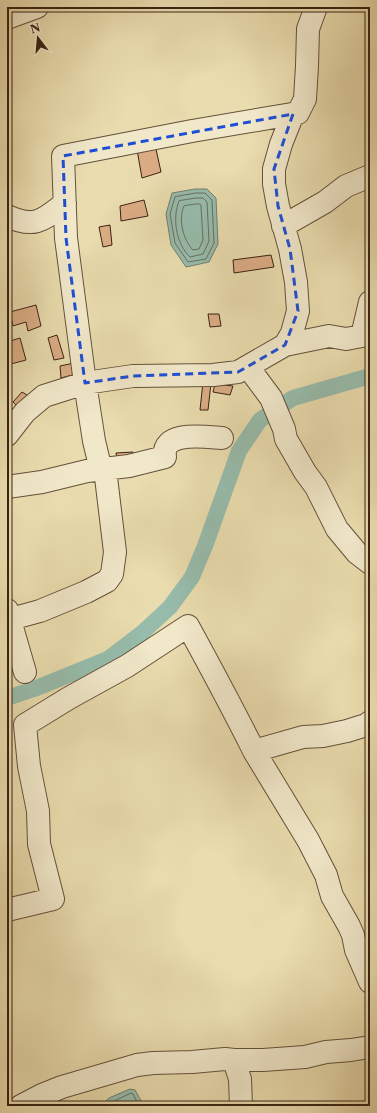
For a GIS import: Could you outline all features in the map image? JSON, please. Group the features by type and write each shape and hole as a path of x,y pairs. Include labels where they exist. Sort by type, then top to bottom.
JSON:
{"street":[{"path":"7,18 37,7"},
{"path":"25,672 8,616 40,612 107,581 112,574 115,552 103,469 94,440 85,383 66,238 63,156 192,131 298,113 305,99 308,66 308,29 316,7"},
{"path":"285,345 292,333 298,311 296,282 278,206 274,184 274,169 281,144 293,114"},
{"path":"283,226 325,202 346,186 370,176"},
{"path":"7,216 16,221 33,223 46,218 65,203"},
{"path":"7,435 25,412 44,396 85,383 133,376 227,374 238,372 285,345 328,336 346,339 362,336 370,302"},
{"path":"248,367 271,398 284,429 286,439 305,472 316,487 337,529 357,553 370,563"},
{"path":"7,503 7,487 42,482 87,471 128,466 165,457 164,450 168,444 179,438 204,436 222,438"},
{"path":"7,910 53,899 39,844 38,811 29,766 25,726 69,698 127,666 188,626 207,663 219,682 254,751 308,840 326,874 332,896 353,935 356,950 370,982"},
{"path":"254,751 303,737 322,736 347,731 366,725 370,722"},
{"path":"21,1106 62,1087 137,1065 225,1059 263,1060 305,1057 326,1052 370,1047"},
{"path":"234,1060 240,1079 241,1106"}],"highlighted area":[{"path":"293,114 274,169 278,206 290,249 298,311 285,345 238,372 133,376 85,383 66,238 63,156"}],"water":[{"path":"195,189 207,189 216,198 218,244 209,262 186,267 171,245 166,214 172,193"},
{"path":"130,1089 135,1090 144,1106 101,1106 109,1098"}],"building":[{"path":"154,140 161,172 142,178 136,144"},
{"path":"144,200 148,216 121,221 120,206"},
{"path":"110,225 112,245 103,247 99,227"},
{"path":"271,255 274,267 234,273 233,260"},
{"path":"36,305 41,326 28,331 26,322 13,326 10,312"},
{"path":"208,314 219,314 221,326 210,327"},
{"path":"57,335 64,358 54,360 48,338"},
{"path":"20,338 26,360 7,365 7,342"},
{"path":"74,363 76,374 61,378 60,366"},
{"path":"203,382 211,383 208,410 200,410"},
{"path":"215,384 233,386 230,395 213,392"},
{"path":"22,392 27,395 18,407 13,402"},
{"path":"133,452 135,463 118,464 116,453"}],"waterway":[{"path":"7,698 34,689 108,659 143,632 170,607 192,577 205,546 239,451 260,420 293,398 370,376"}]}
